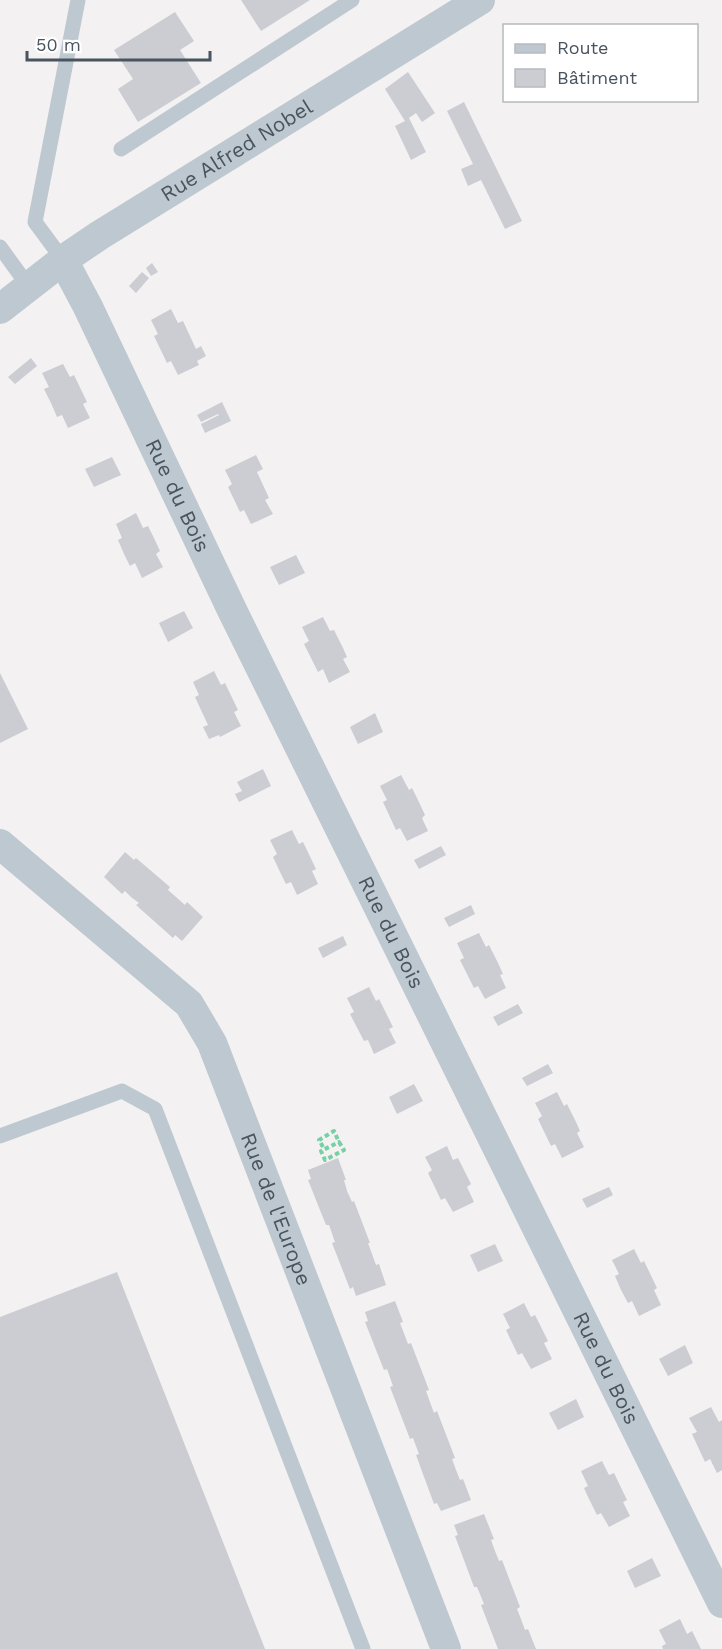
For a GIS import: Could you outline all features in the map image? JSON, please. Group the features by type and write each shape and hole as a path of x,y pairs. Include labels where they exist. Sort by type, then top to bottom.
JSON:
{"street":[{"name":"Rue Alfred Nobel","path":"0,309 63,260 100,235 468,3"},
{"name":"Rue du Bois","path":"63,260 88,307 232,610 722,1603"},
{"name":"Rue de l'Europe","path":"0,844 189,1004 212,1043 446,1649"}],"lane":[{"path":"63,260 35,222 78,0"},
{"path":"120,149 352,0"},
{"path":"0,247 29,287"},
{"path":"0,1136 122,1091 155,1109 363,1649"}],"path":[{"path":"323,1147 319,1140 334,1131 344,1150 325,1160 321,1151 339,1141"}],"building":[{"path":"241,0 310,0 261,31"},
{"path":"175,12 194,41 180,50 201,83 138,122 118,89 133,79 114,50"},
{"path":"408,72 435,113 422,122 416,113 409,118 426,152 411,160 395,126 405,121 385,89"},
{"path":"464,102 522,221 505,229 481,180 468,186 461,169 473,164 447,111"},
{"path":"152,263 158,272 151,276 146,268"},
{"path":"142,272 149,278 136,293 129,286"},
{"path":"171,309 178,323 183,321 196,349 201,346 206,356 197,361 199,365 178,375 171,361 167,363 154,336 158,334 151,320"},
{"path":"31,358 37,366 15,384 8,377"},
{"path":"63,364 70,377 74,375 87,402 83,404 90,418 68,428 62,415 57,417 44,389 49,387 42,373"},
{"path":"222,402 231,421 205,433 201,424 219,415 201,422 197,415"},
{"path":"256,455 263,469 257,472 269,498 265,500 273,514 251,524 244,510 240,512 228,487 232,484 225,470"},
{"path":"112,457 121,475 94,487 85,469"},
{"path":"136,513 143,528 148,526 154,538 160,551 156,554 163,567 142,578 135,563 130,566 124,554 118,540 122,538 116,524"},
{"path":"296,555 305,573 279,585 270,567"},
{"path":"184,611 193,628 168,642 159,623"},
{"path":"323,617 330,631 334,630 343,648 347,657 343,659 350,672 329,683 323,669 318,672 304,644 309,641 302,627"},
{"path":"214,671 221,685 225,683 238,710 234,712 241,726 220,737 219,735 209,739 203,727 208,725 195,697 199,695 193,682"},
{"path":"0,673 28,729 0,743"},
{"path":"375,713 383,732 358,744 350,727"},
{"path":"263,769 271,786 239,802 235,794 242,791 237,782"},
{"path":"401,775 409,790 412,788 416,796 425,815 422,818 428,831 407,841 400,828 396,830 383,802 387,800 380,786"},
{"path":"292,830 299,844 303,842 316,869 312,871 318,884 297,895 291,882 286,884 281,874 273,857 277,854 270,840"},
{"path":"441,846 446,855 419,869 414,860"},
{"path":"125,852 134,860 136,858 170,887 168,890 185,905 187,902 203,917 182,941 175,935 173,938 136,905 139,903 125,891 122,894 104,877"},
{"path":"471,905 475,914 449,927 444,918"},
{"path":"479,933 486,947 489,945 498,963 506,988 485,999 478,986 474,988 460,960 464,958 457,943"},
{"path":"343,936 347,945 323,958 318,948"},
{"path":"369,987 376,1001 379,999 393,1027 389,1029 396,1043 374,1054 368,1040 364,1041 350,1014 354,1012 347,998"},
{"path":"518,1004 523,1013 498,1026 493,1017"},
{"path":"548,1064 553,1073 527,1086 522,1078"},
{"path":"414,1084 423,1101 397,1114 389,1097"},
{"path":"557,1092 564,1106 567,1104 576,1122 580,1131 577,1133 584,1147 562,1158 555,1144 551,1146 538,1119 542,1116 535,1103"},
{"path":"447,1146 453,1160 458,1158 471,1184 467,1187 474,1202 453,1212 445,1198 441,1200 428,1173 432,1170 425,1157"},
{"path":"338,1158 346,1180 344,1180 347,1191 352,1202 354,1201 376,1265 379,1264 386,1285 356,1296 353,1287 350,1289 332,1243 335,1242 329,1225 326,1225 308,1180 311,1179 308,1170"},
{"path":"609,1187 613,1195 587,1208 582,1199"},
{"path":"495,1244 503,1261 478,1272 470,1255"},
{"path":"634,1249 641,1263 644,1261 657,1288 654,1290 661,1305 639,1316 632,1301 628,1303 621,1290 615,1276 619,1274 612,1260"},
{"path":"117,1272 265,1649 0,1649 0,1317"},
{"path":"395,1301 408,1344 411,1343 429,1390 426,1391 434,1413 437,1411 455,1458 452,1459 456,1470 460,1480 463,1479 471,1500 441,1511 437,1503 434,1504 416,1455 419,1454 413,1438 410,1439 390,1387 393,1386 387,1369 384,1370 365,1322 368,1321 365,1312"},
{"path":"524,1303 531,1317 535,1315 548,1341 544,1343 552,1359 531,1369 522,1353 518,1355 506,1330 510,1328 503,1314"},
{"path":"685,1345 693,1363 668,1376 659,1359"},
{"path":"576,1399 584,1417 558,1430 549,1413"},
{"path":"711,1407 719,1422 722,1420 722,1470 717,1473 710,1459 705,1462 692,1434 697,1432 689,1418"},
{"path":"602,1461 609,1475 614,1473 627,1500 623,1502 630,1516 609,1527 601,1513 597,1515 584,1488 588,1486 581,1471"},
{"path":"484,1514 494,1539 491,1540 495,1551 499,1561 502,1560 520,1607 517,1609 525,1630 528,1629 536,1649 498,1649 481,1605 484,1604 477,1587 474,1587 455,1536 458,1535 454,1525"},
{"path":"652,1558 661,1576 635,1588 627,1571"},
{"path":"680,1619 687,1634 692,1631 701,1649 663,1649 662,1646 666,1644 659,1630"}]}
